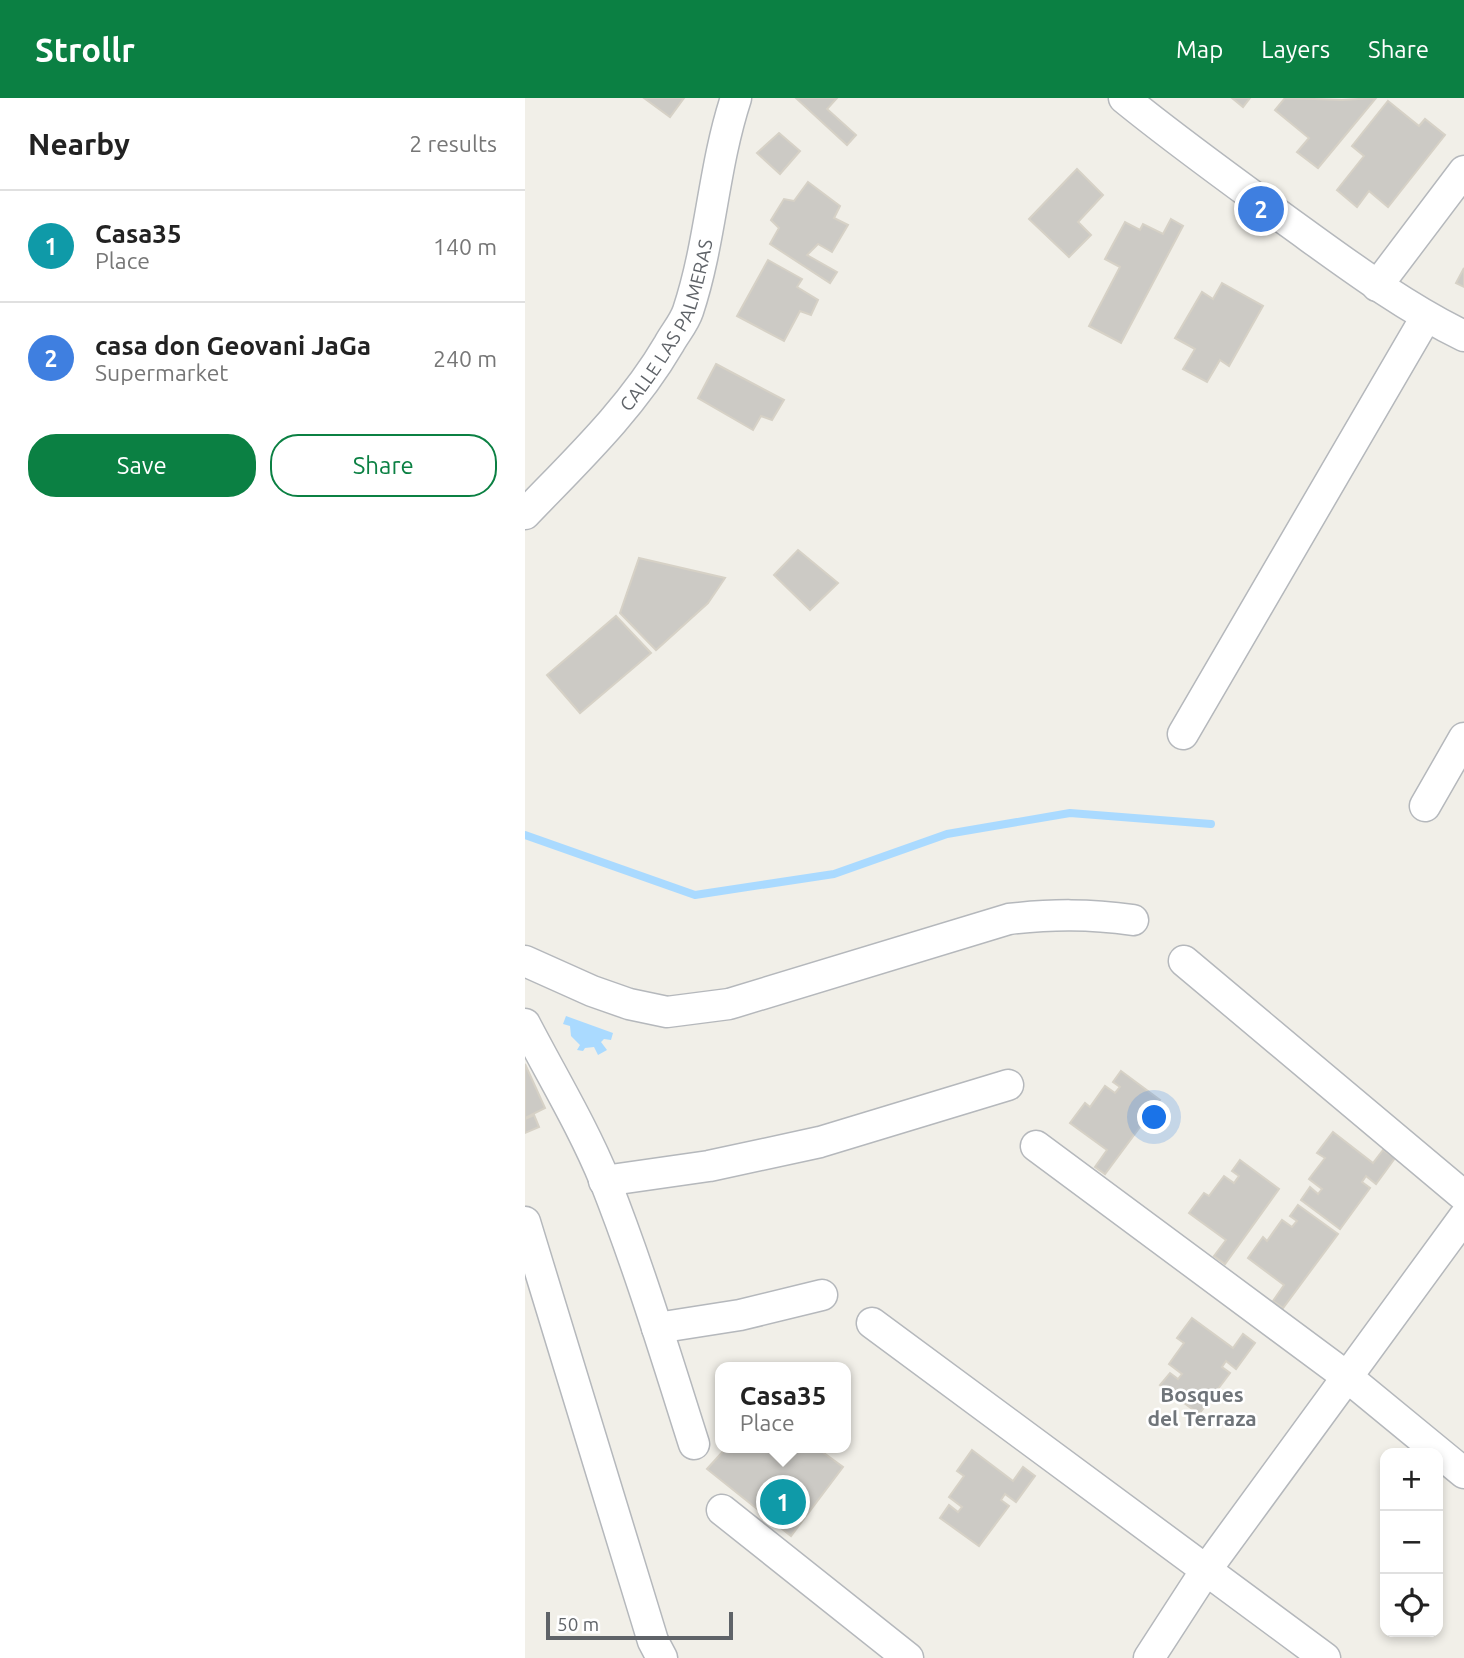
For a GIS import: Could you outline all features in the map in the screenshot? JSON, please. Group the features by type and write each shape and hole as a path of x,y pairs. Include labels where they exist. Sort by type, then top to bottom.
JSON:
{"street":[{"name":"CALLE LAS PALMERAS","path":"525,514 627,407 656,366 687,314 701,262 721,149 736,98"},
{"path":"1124,98 1175,139 1377,286 1426,317 1464,336"},
{"path":"1377,286 1464,172"},
{"path":"1182,733 1426,317"},
{"path":"1425,806 1464,738"},
{"path":"525,961 604,996 667,1012 729,1004 1009,919 1053,914 1096,915 1133,920"},
{"path":"1184,961 1464,1196"},
{"path":"525,1024 580,1127 604,1181 657,1328 694,1444"},
{"path":"604,1181 709,1166 820,1142 1008,1085"},
{"path":"1036,1146 1346,1376 1464,1473"},
{"path":"1149,1658 1206,1570 1464,1217"},
{"path":"525,1222 615,1522 653,1641 662,1658"},
{"path":"657,1328 740,1315 823,1295"},
{"path":"872,1323 1325,1658"},
{"path":"722,1510 908,1658"}],"water":[{"path":"566,1016 613,1033 611,1040 604,1039 601,1042 607,1050 598,1055 594,1047 577,1050 580,1045 571,1036 570,1026 563,1024"}],"building":[{"path":"644,98 684,98 670,117"},
{"path":"796,98 837,98 827,109 856,135 847,145"},
{"path":"1232,98 1250,98 1243,107"},
{"path":"1285,98 1376,98 1318,168 1297,152 1309,138 1275,110"},
{"path":"1388,101 1419,126 1425,119 1445,135 1388,207 1369,191 1357,207 1337,190 1364,156 1352,146"},
{"path":"779,133 800,151 780,174 757,153"},
{"path":"1077,169 1103,195 1078,222 1091,235 1069,257 1029,219"},
{"path":"808,182 840,206 834,218 848,225 832,252 818,244 807,255 837,272 830,283 770,244 779,228 771,220 784,199 794,201"},
{"path":"1171,219 1183,226 1121,343 1089,326 1120,267 1105,259 1125,222 1140,230 1143,224 1163,234"},
{"path":"768,260 802,279 797,287 818,300 811,315 800,311 784,341 737,316"},
{"path":"1464,268 1464,287 1456,283"},
{"path":"1222,283 1263,306 1229,366 1220,360 1207,382 1183,369 1195,349 1175,338 1202,292 1213,299"},
{"path":"716,364 784,400 772,420 761,416 753,430 698,398"},
{"path":"798,550 838,583 810,610 774,575"},
{"path":"639,558 725,578 708,603 656,650 620,613"},
{"path":"616,616 651,653 580,713 547,675"},
{"path":"525,1064 545,1108 525,1118"},
{"path":"1121,1071 1160,1100 1105,1174 1095,1167 1107,1150 1070,1123 1085,1103 1090,1107 1105,1086 1115,1093 1120,1087 1113,1082"},
{"path":"534,1115 539,1127 525,1133 525,1119"},
{"path":"1333,1132 1373,1163 1383,1150 1395,1158 1376,1184 1366,1176 1362,1182 1370,1188 1340,1229 1301,1200 1310,1187 1318,1194 1322,1189 1309,1179 1325,1158 1317,1153"},
{"path":"1240,1160 1279,1189 1225,1264 1214,1256 1226,1240 1189,1213 1204,1193 1209,1196 1224,1176 1234,1183 1239,1176 1232,1171"},
{"path":"1298,1205 1338,1234 1283,1308 1273,1301 1284,1285 1248,1258 1263,1237 1267,1241 1282,1220 1292,1227 1297,1221 1290,1216"},
{"path":"1192,1318 1233,1348 1243,1334 1255,1343 1236,1369 1226,1361 1222,1367 1230,1373 1199,1414 1160,1385 1170,1373 1178,1379 1182,1374 1169,1364 1184,1343 1177,1338"},
{"path":"972,1450 1013,1481 1023,1467 1035,1476 1016,1502 1005,1494 1001,1500 1009,1506 979,1546 940,1518 949,1505 958,1512 962,1507 949,1497 964,1476 957,1471"},
{"path":"721,1453 824,1453 843,1467 791,1536 707,1469"}],"waterway":[{"path":"525,835 695,895 834,874 947,834 1070,813 1211,824"}],"place":[{"name":"casa don Geovani JaGa","path":"1261,209"},
{"name":"Casa35","path":"783,1502"}],"district":[{"name":"Bosques del Terraza","path":"1202,1406"}]}
